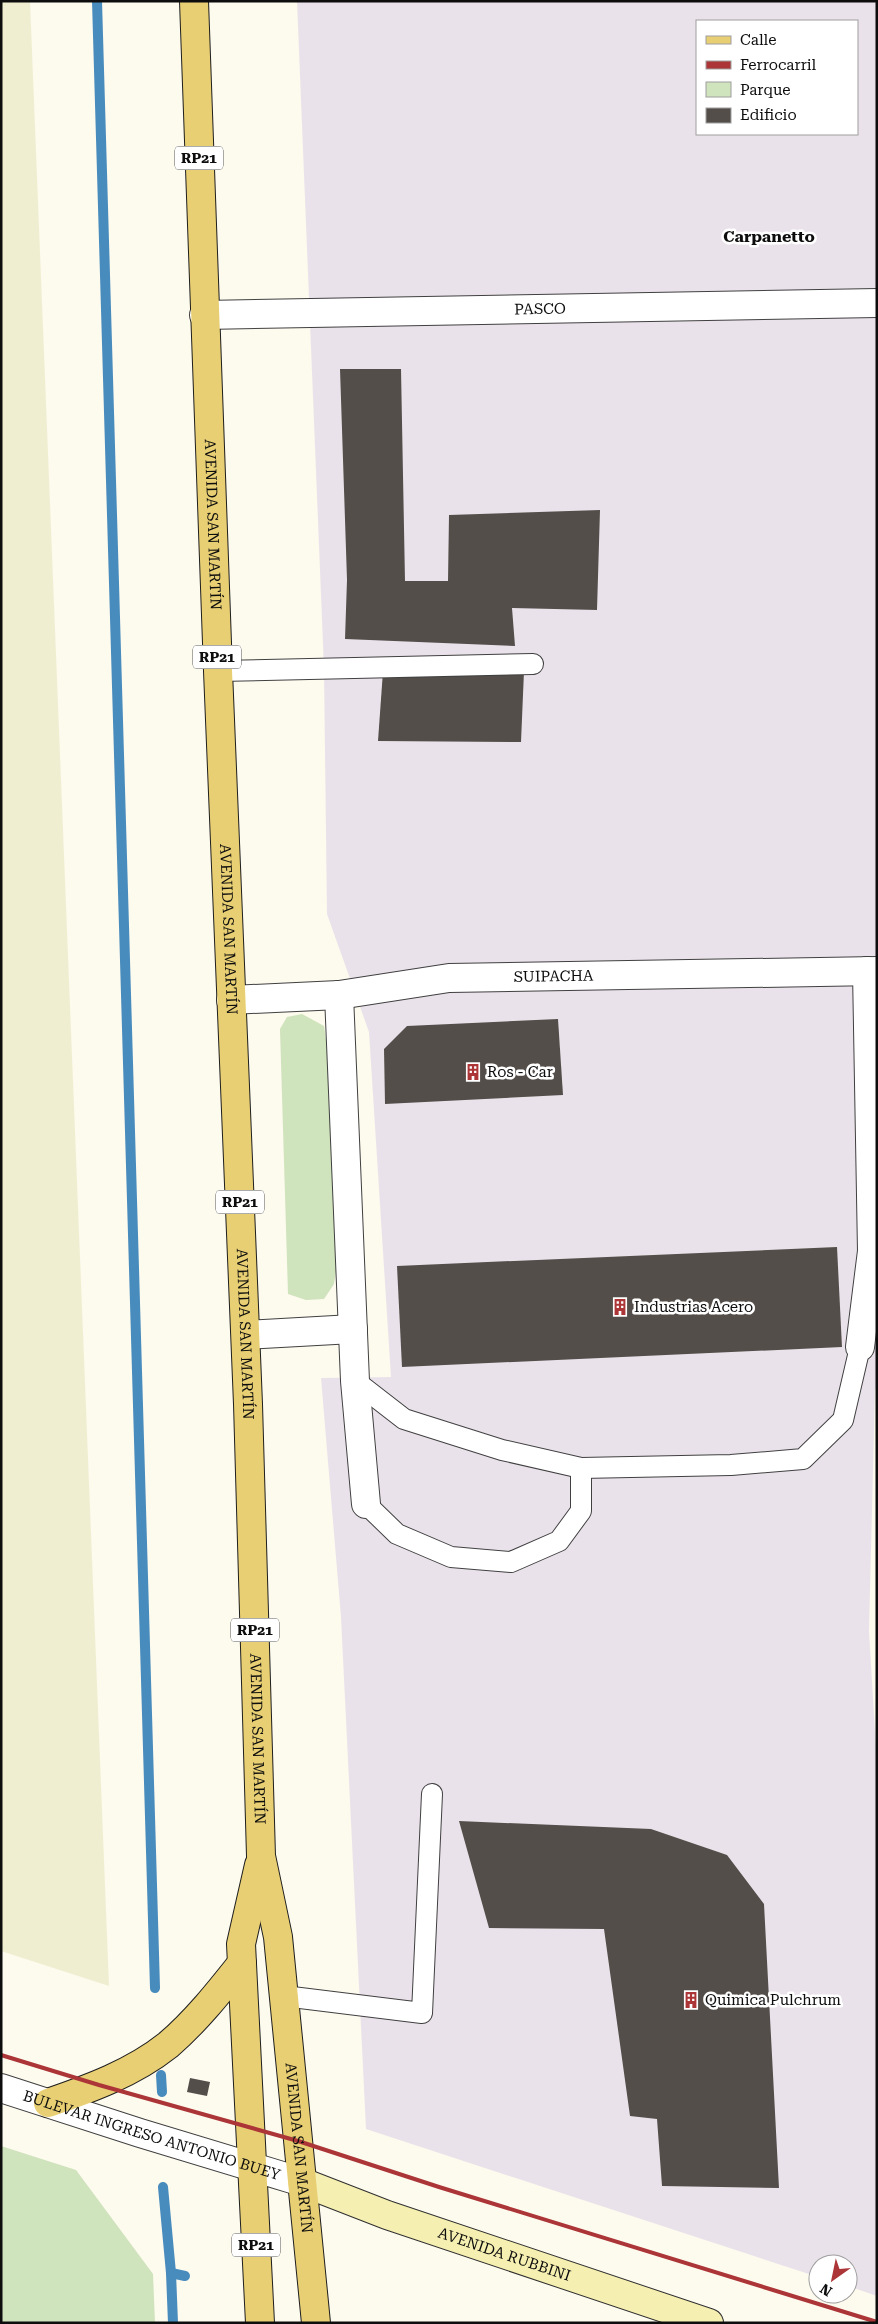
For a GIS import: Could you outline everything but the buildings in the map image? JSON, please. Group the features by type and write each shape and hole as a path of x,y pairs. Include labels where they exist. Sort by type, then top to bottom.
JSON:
{"main road":[{"name":"AVENIDA SAN MARTÍN","path":"194,1 204,315 246,1335 262,1856 278,1937 316,2323"},
{"name":"AVENIDA SAN MARTÍN","path":"260,2323 241,1944 262,1856"},
{"path":"48,2103 99,2085 167,2046 206,2009 242,1964"},
{"name":"AVENIDA RUBBINI","path":"302,2182 388,2215 708,2323"}],"street":[{"name":"PASCO","path":"204,315 877,303"},
{"name":"SUIPACHA","path":"231,1000 339,995 449,978 872,971"},
{"path":"860,1348 872,1251 872,971"},
{"path":"339,995 355,1380 366,1504"},
{"path":"246,1335 353,1329"},
{"name":"BULEVAR INGRESO ANTONIO BUEY","path":"1,2088 252,2168 302,2182"}],"lane":[{"path":"218,671 533,664"},
{"path":"355,1380 404,1419 502,1450 581,1468 731,1465 803,1459 844,1420 860,1348"},
{"path":"366,1504 397,1534 451,1557 511,1562 559,1541 581,1511 581,1468"},
{"path":"284,1996 422,2013 432,1794"}],"shaded area":[{"path":"1,1 30,1 109,1986 1,1951"},
{"path":"297,1 877,1 877,1389 875,1389 869,1631 877,1765 877,2296 858,2289 858,2254 808,2254 808,2274 366,2129 341,1617 321,1378 391,1377 369,1032 327,914 324,669"}],"green space":[{"path":"302,1014 324,1026 327,1047 339,1253 334,1284 324,1299 306,1300 288,1294 280,1029 287,1017"},
{"path":"1,2146 76,2170 153,2274 155,2323 1,2323"}],"waterway":[{"path":"97,1 155,1988"},
{"path":"161,2075 162,2092"},
{"path":"163,2187 171,2273 173,2323"},
{"path":"171,2273 185,2276"}],"railway":[{"path":"1,2055 99,2085 298,2141 439,2187 877,2322"}],"place":[{"name":"Ros - Car","path":"473,1072"},
{"name":"Industrias Acero","path":"620,1307"},
{"name":"Quimica Pulchrum","path":"691,2000"}],"district":[{"name":"Carpanetto","path":"769,236"}]}
